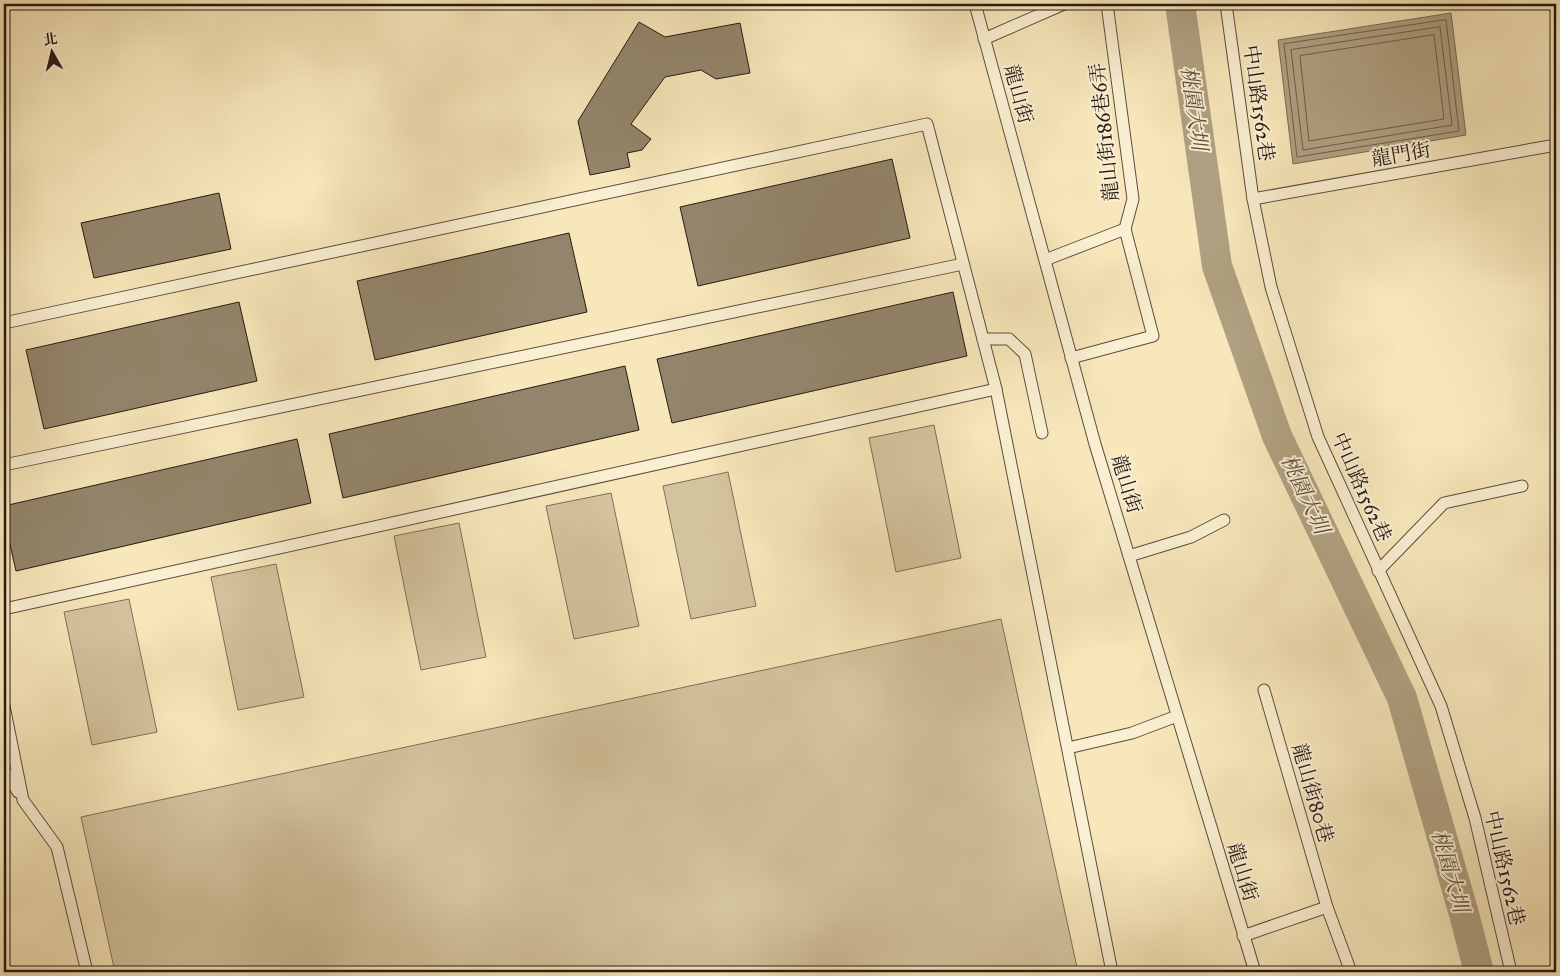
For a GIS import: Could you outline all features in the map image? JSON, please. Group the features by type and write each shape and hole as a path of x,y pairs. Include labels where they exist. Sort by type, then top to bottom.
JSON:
{"lane":[{"name":"龍山街","path":"975,4 1071,358 1255,972"},
{"path":"984,39 1064,4"},
{"name":"龍山街186巷6弄","path":"1045,260 1126,228 1133,199 1107,4"},
{"name":"中山路1562巷","path":"1226,4 1253,199 1271,287 1318,437 1441,706 1475,818 1511,972"},
{"path":"4,323 927,124 996,388 1112,972"},
{"name":"龍門街","path":"1253,199 1556,145"},
{"path":"1071,358 1153,336 1126,228"},
{"path":"4,465 963,264"},
{"path":"984,339 1009,339 1025,354 1042,433"},
{"path":"4,609 996,388"},
{"path":"1378,571 1444,503 1522,486"},
{"path":"1129,556 1191,537 1224,520"},
{"name":"龍山街80巷","path":"1264,690 1327,907 1351,972"},
{"path":"4,706 23,800"},
{"path":"1068,748 1132,732 1177,716"},
{"path":"4,769 23,800 57,847 87,972"},
{"path":"1243,936 1327,907"}],"shaded area":[{"path":"934,425 961,558 896,572 869,438"},
{"path":"728,472 756,606 691,619 663,486"},
{"path":"611,493 639,626 574,639 546,506"},
{"path":"459,523 486,657 421,670 394,536"},
{"path":"276,564 304,697 238,710 211,577"},
{"path":"129,599 157,732 92,745 64,612"},
{"path":"1001,619 1078,972 115,972 81,817"}],"water":[{"path":"1451,13 1466,135 1293,164 1278,40"}],"building":[{"path":"639,22 665,37 740,23 750,73 716,79 701,70 665,77 631,124 651,139 642,150 627,153 630,167 590,175 578,121"},
{"path":"892,159 910,238 698,286 680,207"},
{"path":"219,193 231,249 94,278 81,223"},
{"path":"569,233 587,312 375,360 357,281"},
{"path":"953,292 967,356 672,423 657,359"},
{"path":"239,302 257,381 44,429 26,350"},
{"path":"625,366 639,430 343,498 329,434"},
{"path":"297,439 311,503 16,571 4,518 4,506"}],"waterway":[{"name":"桃園大圳","path":"1180,4 1217,266 1277,436 1402,698 1479,972"}]}
